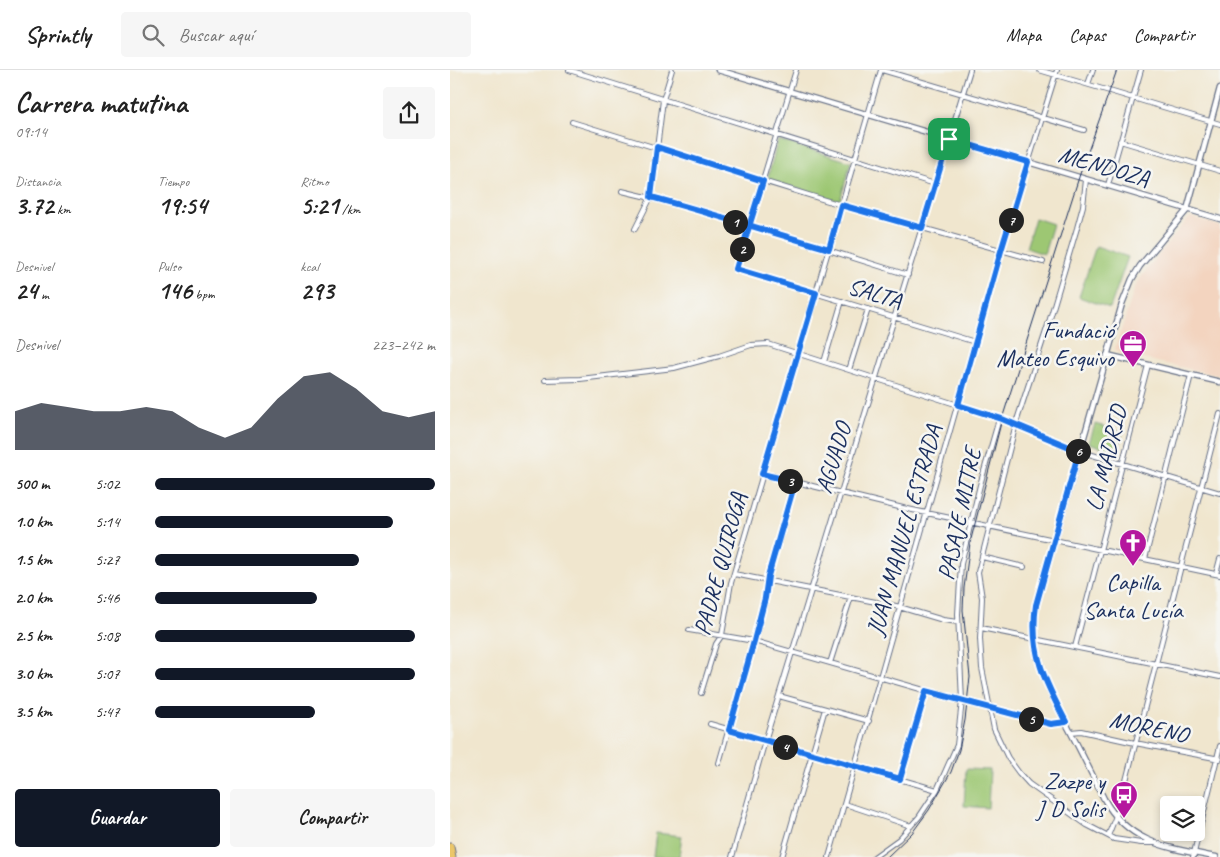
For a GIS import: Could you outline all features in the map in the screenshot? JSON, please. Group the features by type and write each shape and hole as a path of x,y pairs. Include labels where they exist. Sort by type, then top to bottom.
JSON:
{"highway":[{"path":"450,847 452,857"}],"street":[{"path":"569,70 935,184"},
{"path":"635,229 651,197 663,100 672,70"},
{"name":"MENDOZA","path":"718,70 1220,219"},
{"path":"749,227 796,70"},
{"path":"882,70 1084,130"},
{"name":"PADRE QUIROGA","path":"701,693 716,644 722,635 734,574 762,474 882,70"},
{"name":"AGUADO","path":"732,857 765,741 970,70"},
{"path":"1039,70 1056,72 1132,98 1220,124"},
{"path":"1088,84 1093,70"},
{"path":"1108,185 1141,70"},
{"name":"JUAN MANUEL ESTRADA","path":"829,857 1001,251 1056,72"},
{"path":"1216,857 1194,855 1154,843 1132,832 1115,816 1104,799 1042,673 1035,639 1034,616 1122,304 1132,279 1140,266 1187,210 1220,88"},
{"path":"572,122 841,205 1043,262"},
{"path":"1120,141 1220,171"},
{"path":"1086,180 1083,206 1077,228 1016,426 982,557 978,577 982,598 980,638 982,668 994,729 1008,758 1018,773 1029,784 1051,800 1108,836 1140,843 1154,843"},
{"path":"622,191 697,209 749,227 829,249 908,275"},
{"name":"SALTA","path":"749,227 736,269 976,342"},
{"path":"824,362 842,301"},
{"path":"849,370 868,309"},
{"path":"544,380 580,379 674,368 756,344 768,344 999,418 1079,451 1220,493"},
{"path":"1107,355 1220,382"},
{"name":"LA MADRID","path":"1075,647 1148,365"},
{"path":"1145,559 1191,375"},
{"path":"1108,836 1119,808 1220,414"},
{"name":"PASAJE MITRE","path":"874,857 884,851 911,826 937,790 957,745 962,701 958,622 961,564 970,522 999,418"},
{"path":"762,474 970,522 1218,574 1220,559"},
{"path":"719,763 754,641 795,482"},
{"path":"982,557 1024,567"},
{"path":"734,574 850,597 958,622"},
{"path":"830,663 850,597"},
{"path":"981,628 1220,677"},
{"path":"689,630 754,641 926,691 1051,724 1066,722"},
{"path":"900,779 926,691"},
{"path":"779,696 869,721"},
{"path":"782,857 826,709"},
{"path":"710,724 937,790"},
{"name":"MORENO","path":"1071,732 1074,730 1081,731 1218,759"},
{"path":"1194,855 1220,746"},
{"path":"845,804 911,826"}],"shaded area":[{"path":"1191,217 1220,226 1220,376 1118,353 1115,349 1135,287 1146,270"}],"green space":[{"path":"778,140 851,162 840,201 767,180"},
{"path":"1035,218 1053,224 1044,254 1026,248"},
{"path":"1096,246 1128,257 1110,308 1079,297"},
{"path":"1095,424 1123,432 1117,452 1089,443"},
{"path":"966,769 990,770 988,808 964,806"},
{"path":"656,833 682,836 679,857 653,857"}],"railway":[{"path":"887,857 912,833 929,810 951,772 959,750 970,677 963,610 970,543 1002,419 1080,174 1117,70"}],"place":[{"name":"Fundació Mateo Esquivo","path":"1133,368"},
{"name":"Capilla Santa Lucía","path":"1133,567"},
{"name":"Zazpe y J D Solis","path":"1124,819"}],"route":[{"path":"949,139 922,228 841,205 829,249 749,227 697,209 651,197 657,147 763,181 749,227 736,269 816,293 762,474 795,482 768,576 765,598 729,730 900,779 926,691 1051,724 1066,722 1047,687 1038,661 1034,616 1079,451 1002,419 958,405 1028,162 949,139"}]}
